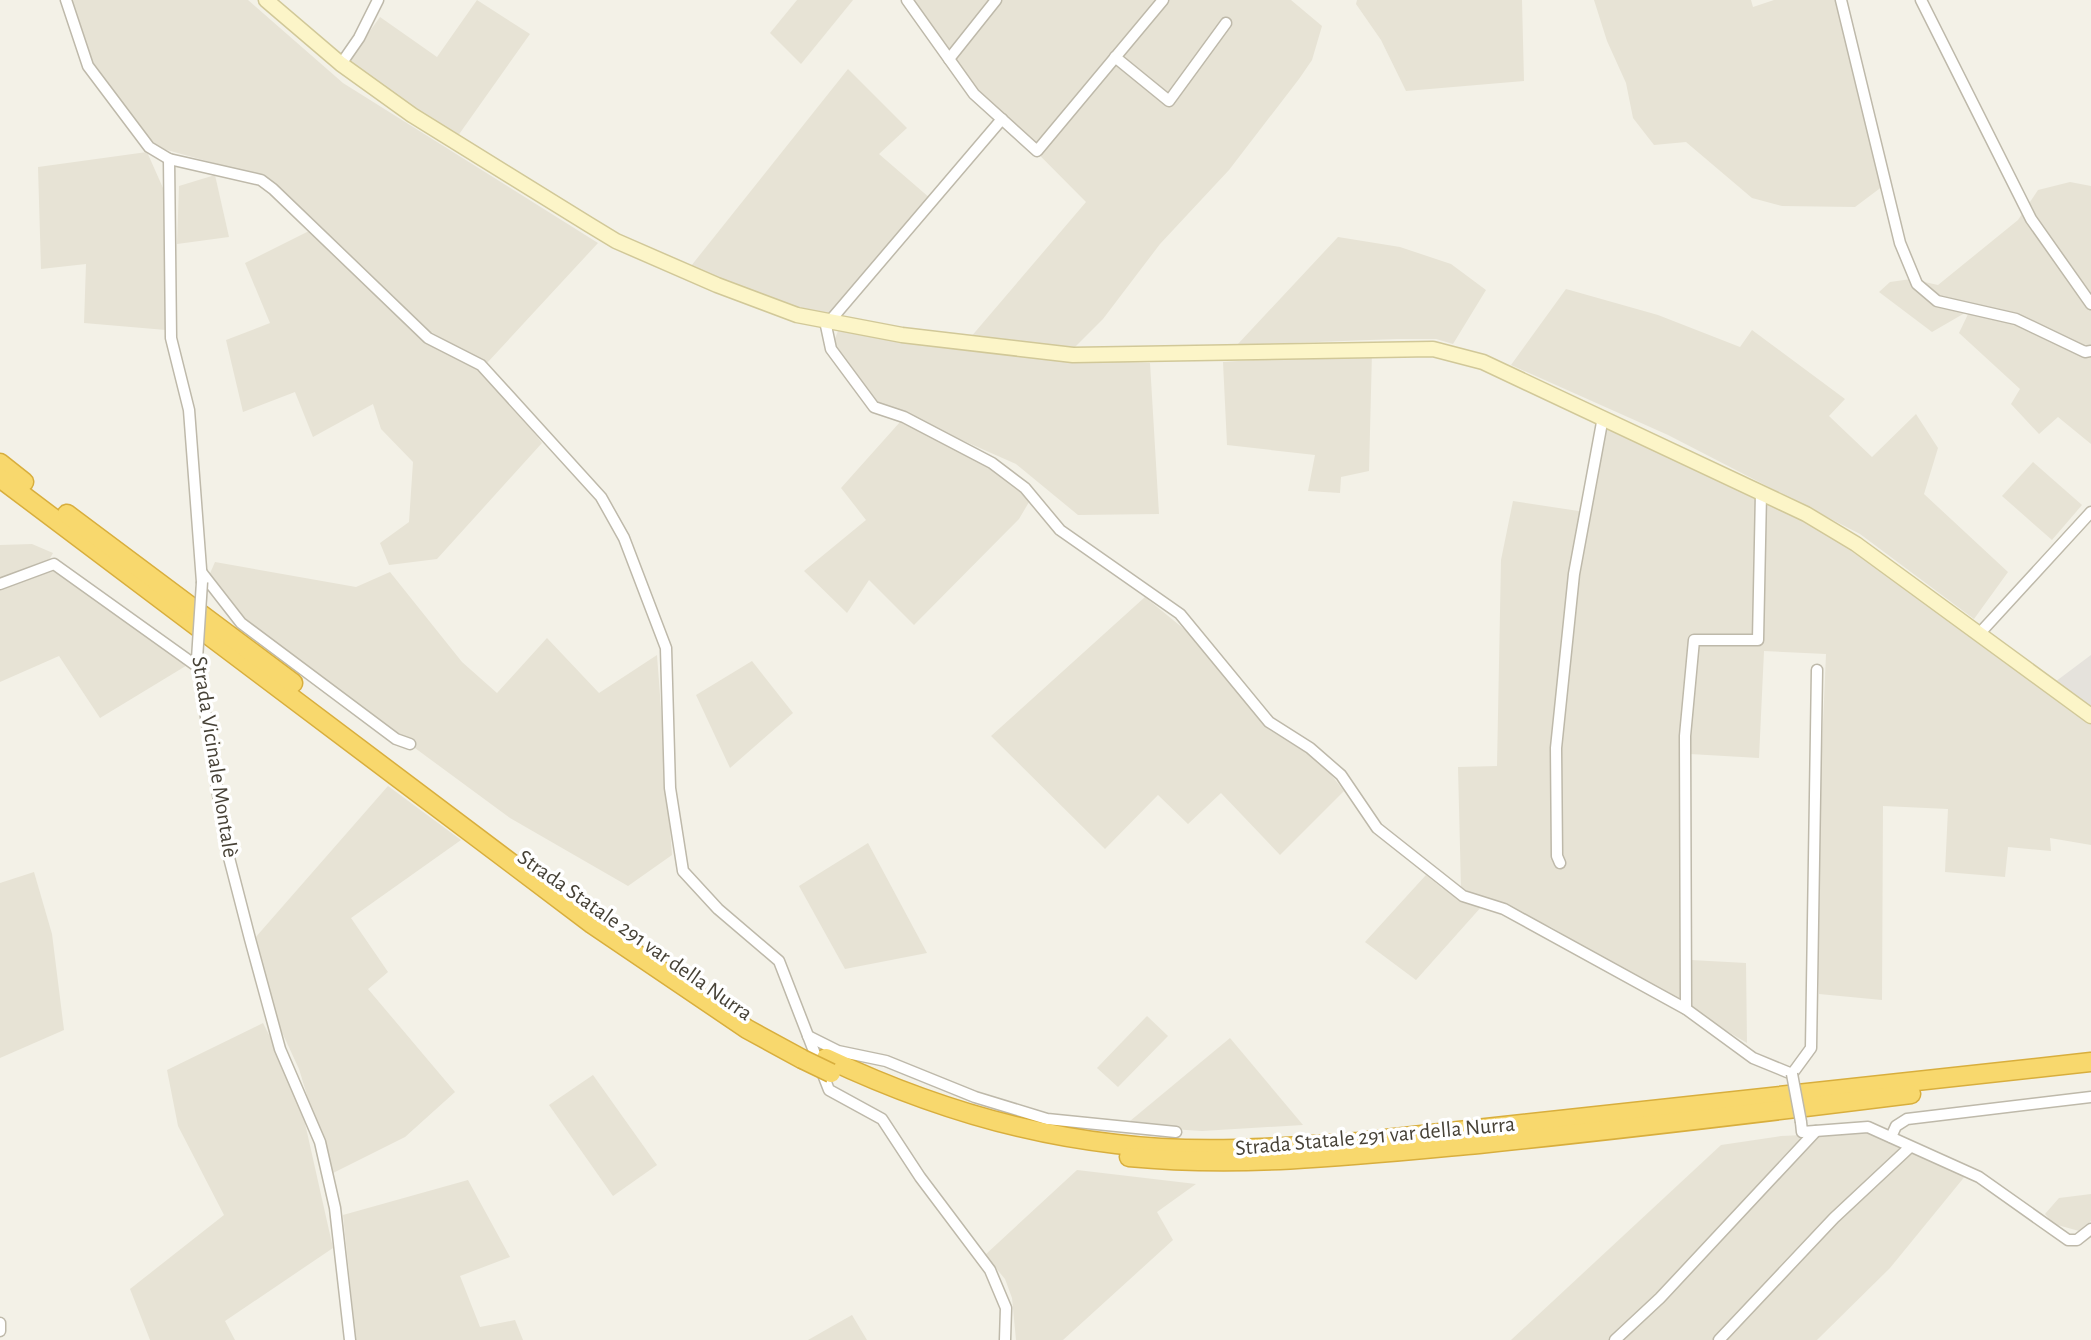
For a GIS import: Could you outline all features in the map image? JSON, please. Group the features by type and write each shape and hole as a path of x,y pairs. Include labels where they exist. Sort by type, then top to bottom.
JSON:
{"highway":[{"name":"Strada Statale 291 var della Nurra","path":"0,463 632,938 741,1012 803,1047 829,1066 940,1118 1023,1139 1105,1154 1224,1162 1360,1156 1627,1129 2091,1074"},
{"name":"Strada Statale 291 var della Nurra","path":"0,478 615,940 747,1029 803,1047"},
{"name":"Strada Statale 291 var della Nurra","path":"829,1066 1024,1128 1117,1145 1260,1149 1358,1142 2091,1062"}],"street":[{"path":"66,0 88,66 149,147 169,159 261,180 273,189 428,338 481,365 601,497 624,538 666,648 670,788 683,871 718,909 779,961 803,1047 829,1090 882,1119 990,1270 1006,1308 1005,1340"},
{"path":"266,0 341,64 412,115 616,241 717,285 797,315 902,335 1073,355 1433,349 1483,362 1761,493 1856,544 2091,716"},
{"path":"341,64 359,38 378,0"},
{"path":"907,0 974,94 1037,151 1163,0"},
{"path":"949,59 996,0"},
{"path":"1841,0 1900,243 1917,284 1937,301 2016,319 2085,352 2091,351"},
{"path":"1921,0 2031,219 2091,304"},
{"path":"1115,57 1169,101 1226,23"},
{"path":"1002,119 827,322 831,349 874,407 904,417 992,463 1025,488 1060,530 1180,614 1269,722 1310,748 1341,775 1377,828 1463,896 1504,909 1686,1009 1753,1058 1792,1074"},
{"name":"Strada Vicinale Montalè","path":"169,159 171,338 189,410 202,578 198,663 226,846 280,1049 320,1142 335,1208 350,1340"},
{"path":"1560,863 1557,856 1556,748 1574,574 1603,417"},
{"path":"1686,1009 1685,736 1694,640 1758,640 1761,493"},
{"path":"1979,634 2091,512"},
{"path":"0,584 54,564 198,663"},
{"path":"202,578 241,623 396,739 410,744"},
{"path":"1817,670 1811,1048 1792,1074 1802,1132 1868,1127 1979,1177 2068,1240 2077,1240 2091,1229"},
{"path":"803,1047 886,1061 975,1097 1047,1119 1176,1132"},
{"path":"1891,1137 1896,1126 1907,1119 2091,1097"},
{"path":"1615,1340 1660,1298 1816,1131"},
{"path":"1719,1340 1834,1218 1910,1147"},
{"path":"0,1323 0,1331"}],"shaded area":[{"path":"72,0 248,0 343,83 598,243 487,363 431,332 288,197 243,171 156,147 120,110 92,65"},
{"path":"477,0 530,34 455,140 347,63 380,17 437,57"},
{"path":"797,0 853,0 801,64 770,33"},
{"path":"912,0 1291,0 1322,26 1312,60 1229,170 1160,244 1103,319 1071,351 970,338 1086,202 962,77"},
{"path":"1357,0 1522,0 1524,81 1406,91 1381,40 1356,4"},
{"path":"1594,0 1751,0 1753,7 1774,0 1837,0 1883,186 1855,207 1782,206 1752,198 1686,142 1654,145 1633,118 1626,83 1607,41"},
{"path":"848,69 907,128 879,154 931,199 824,320 793,313 691,266"},
{"path":"147,152 167,197 166,330 84,323 86,264 41,269 38,167"},
{"path":"215,175 229,237 177,244 179,186"},
{"path":"2070,182 2091,186 2091,444 2058,417 2039,434 2011,404 2020,389 1959,333 1970,310 1932,332 1879,292 1890,282 1911,279 1938,285 2018,220 2038,190"},
{"path":"309,231 432,341 486,371 542,443 437,559 389,565 380,543 409,522 413,462 381,429 373,404 313,437 295,392 243,412 226,340 270,323 245,263"},
{"path":"1338,237 1400,247 1451,264 1486,290 1453,344 1436,339 1397,339 1237,345"},
{"path":"1566,289 1658,315 1740,347 1752,330 1845,399 1829,416 1872,457 1916,414 1938,448 1924,494 2008,572 1974,619 1860,534 1668,435 1511,365"},
{"path":"838,331 1059,360 1150,363 1159,514 1078,515 1016,464 871,400 831,348"},
{"path":"1372,352 1369,471 1341,477 1340,493 1308,491 1315,455 1227,445 1223,362"},
{"path":"900,422 971,454 1032,497 1019,519 914,625 869,580 847,613 804,571 866,520 841,488"},
{"path":"1606,423 1805,521 1869,559 2091,723 2091,845 2050,838 2051,851 2008,847 2005,877 1945,872 1948,809 1883,806 1882,1000 1819,994 1816,886 1826,654 1764,651 1759,758 1690,754 1691,960 1746,963 1747,1043 1551,927 1461,888 1458,767 1497,766 1501,560 1513,501 1585,512"},
{"path":"2033,462 2082,505 2052,540 2002,496"},
{"path":"32,544 53,553 49,560 0,581 0,545"},
{"path":"215,562 356,587 390,572 462,662 497,693 547,638 599,693 657,655 672,855 628,886 510,818 237,617 208,578"},
{"path":"54,567 189,664 100,718 59,656 0,682 0,590"},
{"path":"1145,597 1195,638 1265,727 1321,762 1344,791 1280,855 1221,793 1188,824 1158,795 1105,849 991,736"},
{"path":"2091,655 2091,706 2055,682"},
{"path":"752,661 793,713 730,768 696,695"},
{"path":"388,786 461,840 351,918 388,972 368,989 455,1092 405,1137 331,1174 299,1069 274,1015 255,938"},
{"path":"868,843 927,953 845,969 799,886"},
{"path":"34,872 52,934 64,1030 0,1058 0,883"},
{"path":"1426,875 1442,888 1482,906 1416,980 1365,942"},
{"path":"1147,1016 1168,1036 1118,1087 1097,1068"},
{"path":"263,1023 298,1092 333,1248 225,1321 235,1340 150,1340 130,1289 224,1215 178,1126 167,1070"},
{"path":"1230,1038 1303,1125 1202,1131 1124,1126"},
{"path":"593,1075 657,1165 613,1196 549,1105"},
{"path":"1869,1132 1966,1175 1890,1268 1817,1340 1511,1340 1721,1145 1781,1136"},
{"path":"1077,1170 1196,1184 1157,1212 1173,1240 1063,1340 1016,1340 1012,1298 1005,1279 985,1255"},
{"path":"468,1180 510,1257 460,1276 480,1327 515,1320 523,1340 356,1340 343,1215"},
{"path":"2091,1194 2091,1221 2079,1231 2054,1224 2045,1214 2059,1198"},
{"path":"852,1315 867,1340 808,1340"}]}
